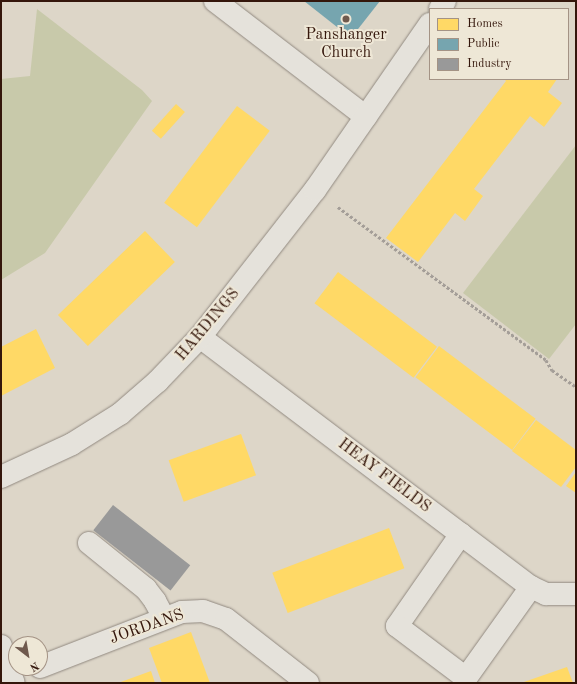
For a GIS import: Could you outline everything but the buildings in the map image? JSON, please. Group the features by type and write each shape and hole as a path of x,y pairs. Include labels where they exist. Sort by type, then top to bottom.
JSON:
{"street":[{"path":"215,1 366,117"},
{"name":"HARDINGS","path":"1,477 72,444 120,414 158,381 200,337 315,190 429,25"},
{"name":"HEAY FIELDS","path":"200,337 531,587 546,594 576,594"},
{"path":"461,534 397,626 466,678 531,587"},
{"path":"89,543 146,590 155,600 164,618"},
{"name":"JORDANS","path":"48,664 164,618 182,612 203,611 226,619 308,683"},
{"path":"1,646 13,680"}],"path":[{"path":"315,190 539,356 552,370 576,387"}],"green space":[{"path":"37,9 142,90 152,101 45,253 1,280 1,79 30,76"},
{"path":"576,145 576,324 549,359 463,293"}],"place":[{"name":"Panshanger Church","path":"346,19"}]}
